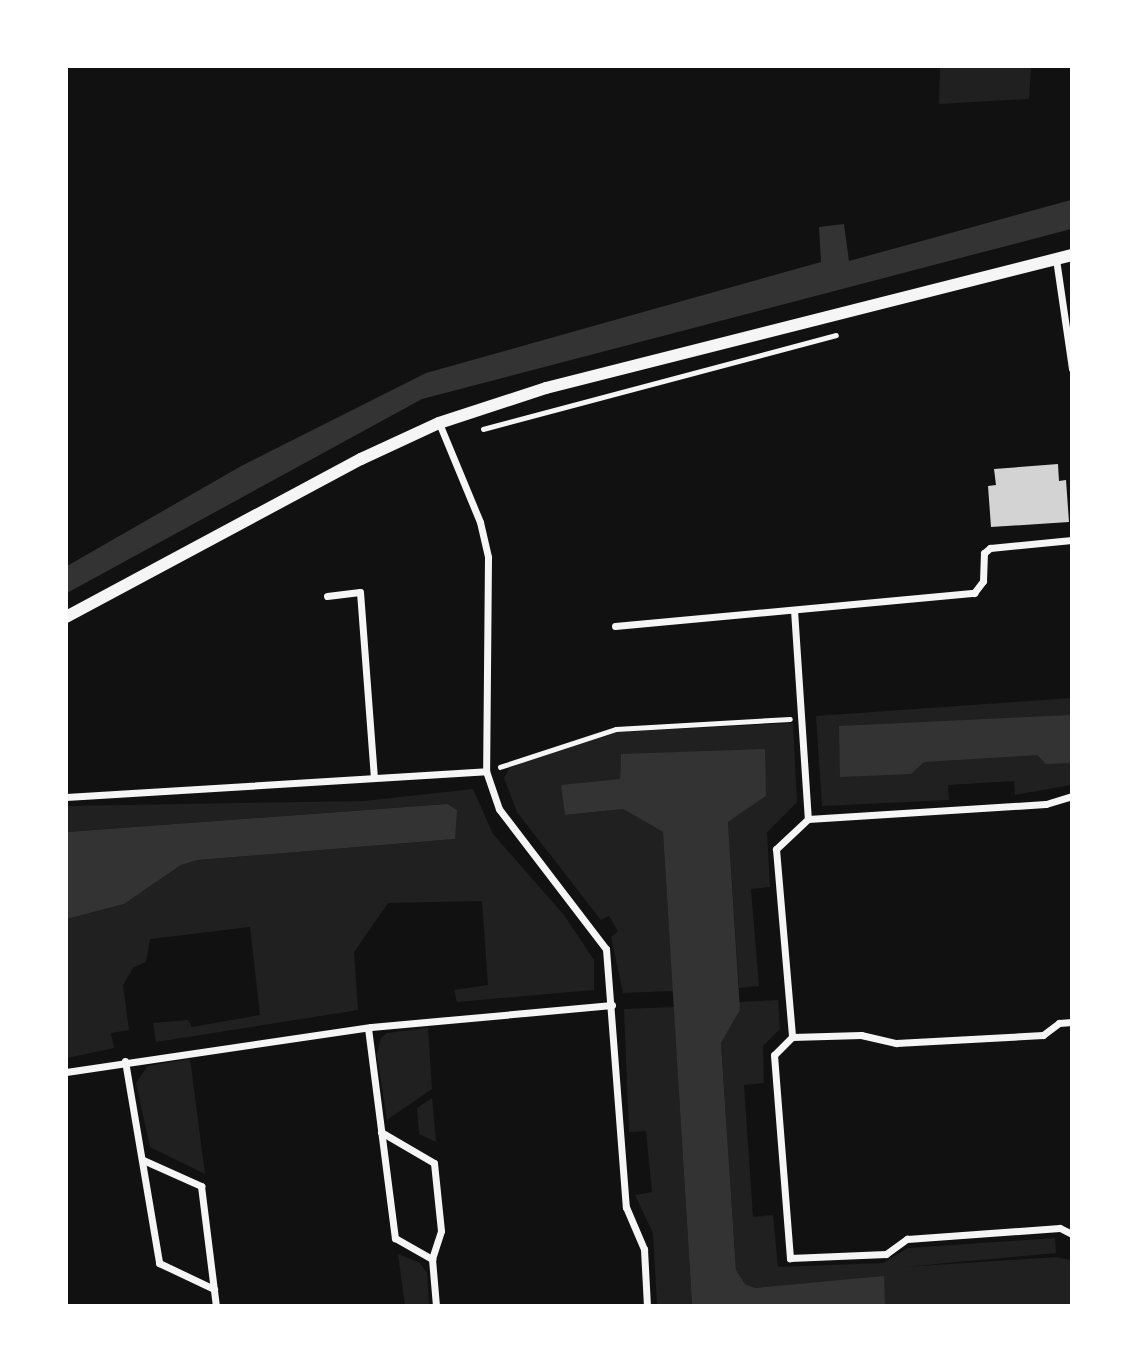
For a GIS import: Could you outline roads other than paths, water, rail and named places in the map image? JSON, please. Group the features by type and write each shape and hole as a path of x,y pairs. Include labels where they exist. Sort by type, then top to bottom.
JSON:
{"street":[{"path":"66,617 361,459 439,423 546,388 1072,255"},
{"path":"1056,259 1072,369"},
{"path":"439,423 480,522 488,557 486,771 499,809 606,949 626,1207 644,1249 647,1306"},
{"path":"615,626 794,610 814,605 974,593 983,581 984,554 990,548 1072,540"},
{"path":"327,596 360,593 374,777"},
{"path":"794,610 808,819"},
{"path":"66,797 486,771"},
{"path":"792,1037 776,849 808,819 1046,804 1072,796"},
{"path":"66,1072 125,1061 368,1028 612,1005"},
{"path":"1072,1022 1059,1023 1043,1035 896,1043 861,1035 792,1037 774,1055 790,1258 886,1254 907,1239 1060,1228 1072,1234"},
{"path":"368,1028 395,1238 432,1259"},
{"path":"125,1061 159,1263 214,1289"},
{"path":"381,1132 434,1163 441,1231 432,1259 436,1306"},
{"path":"143,1160 201,1186 216,1306"}]}
